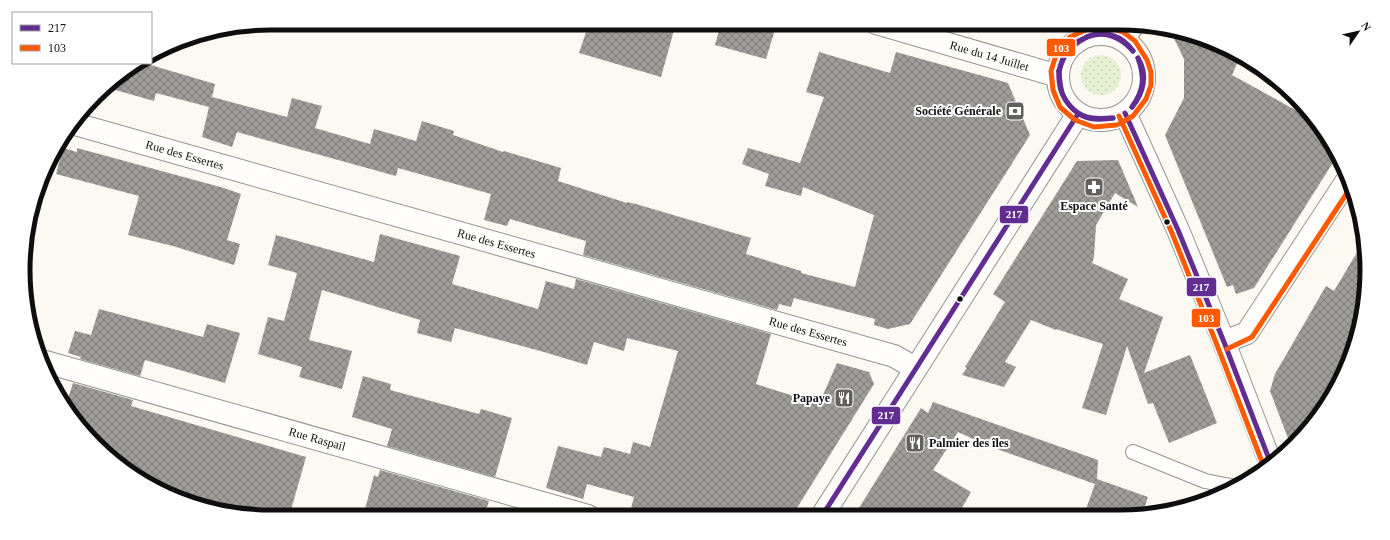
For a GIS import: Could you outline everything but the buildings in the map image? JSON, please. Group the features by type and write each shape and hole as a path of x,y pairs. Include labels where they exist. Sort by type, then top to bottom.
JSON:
{"street":[{"name":"Rue du 14 Juillet","path":"900,30 1058,76"},
{"path":"1090,30 1068,49 1060,62 1058,76 1060,91 1067,104 1078,114 1087,118 1107,120 1116,118 1125,113 1134,105 1141,94 1144,82 1143,70 1139,58 1132,48 1128,33 1114,36 1094,30"},
{"path":"1125,113 1178,230 1224,342 1269,458"},
{"path":"826,510 1078,114"},
{"name":"Rue des Essertes","path":"79,125 894,356 915,368"},
{"path":"1224,342 1247,333 1344,185"},
{"name":"Rue Raspail","path":"48,363 567,510"}],"lane":[{"path":"1133,452 1205,480 1226,485"}],"green space":[{"path":"1101,55 1109,57 1115,61 1119,67 1121,75 1119,83 1115,89 1109,93 1101,95 1093,93 1087,89 1083,83 1081,75 1083,67 1087,61 1093,57"}],"transit line":[{"name":"103","path":"1086,30 1070,37 1057,52 1051,71 1053,90 1060,107 1075,120 1094,127 1116,125"},
{"name":"103","path":"1117,30 1123,32 1135,41 1147,60 1151,72 1151,85 1146,99 1133,116 1119,124"},
{"name":"217","path":"1087,37 1100,34 1113,35 1124,41 1133,51"},
{"name":"217","path":"1087,37 1100,34 1112,36 1123,42 1133,51"},
{"name":"217","path":"1059,71 1063,58 1071,46 1087,37"},
{"name":"217","path":"1059,71 1063,59 1068,51 1087,37"},
{"name":"217","path":"1132,107 1139,95 1142,84 1142,72 1138,58"},
{"name":"217","path":"1132,107 1142,90 1144,77 1138,58"},
{"name":"217","path":"1059,71 1062,92 1066,101 1073,109"},
{"name":"217","path":"1059,71 1059,82 1063,96 1073,109"},
{"name":"217","path":"1073,109 1087,117 1113,118"},
{"name":"217","path":"1073,109 1087,118 1113,118"},
{"name":"217","path":"1125,113 1178,230 1224,342 1269,458"},
{"name":"217","path":"826,510 1078,114"},
{"name":"103","path":"1119,116 1172,233 1262,463"},
{"name":"103","path":"1227,349 1252,337 1347,193"}],"place":[{"name":"Société Générale","path":"1015,111"},
{"name":"Espace Santé","path":"1094,187"},
{"name":"Papaye","path":"844,398"},
{"name":"Palmier des îles","path":"915,443"}]}
